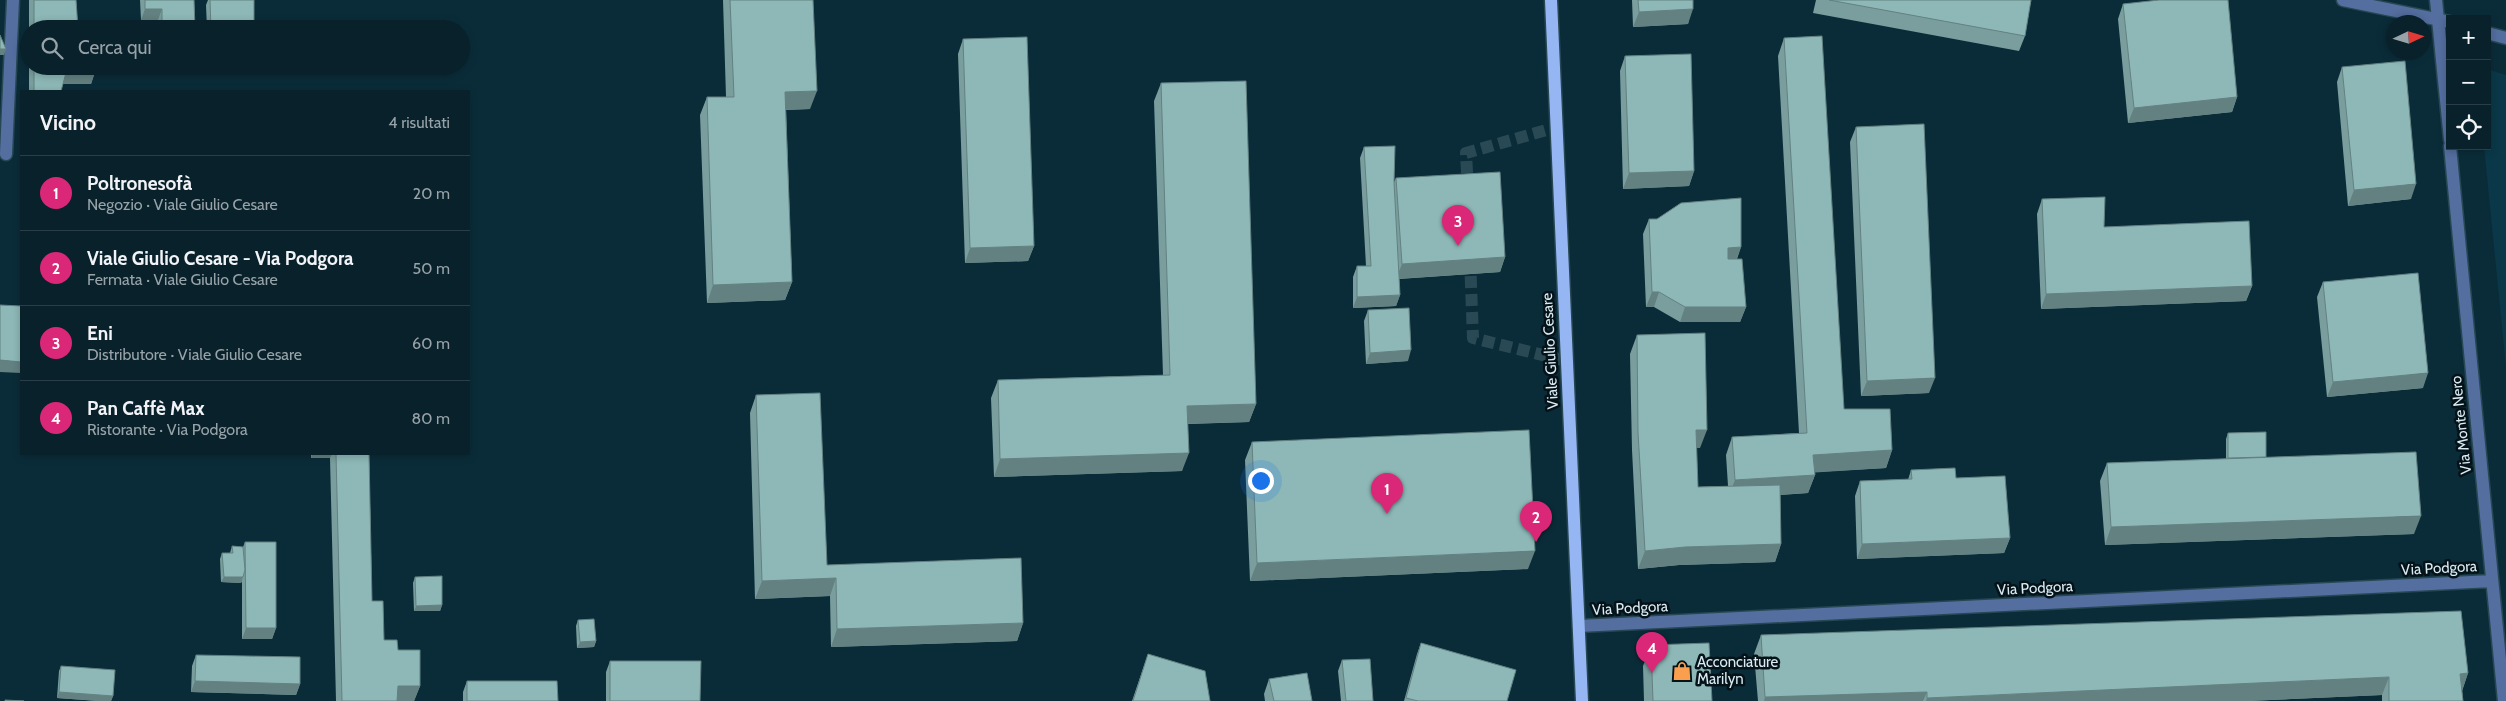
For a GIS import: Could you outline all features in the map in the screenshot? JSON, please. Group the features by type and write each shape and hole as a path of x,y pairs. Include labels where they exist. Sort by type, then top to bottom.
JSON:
{"main road":[{"name":"Viale Giulio Cesare","path":"1551,0 1582,701"}],"street":[{"path":"6,154 13,0"},
{"path":"2343,0 2444,21"},
{"path":"2436,0 2444,21 2448,105"},
{"path":"2491,34 2506,38"},
{"name":"Via Monte Nero","path":"2450,150 2504,701"},
{"name":"Via Podgora","path":"1579,626 2492,581"}],"shaded area":[{"path":"2491,70 2506,75 2506,367 2484,150 2491,150"}],"building":[{"path":"34,0 76,0 77,20 34,20"},
{"path":"145,0 194,0 195,20 162,20 162,9 145,9"},
{"path":"210,0 254,0 254,20 211,20"},
{"path":"730,0 813,0 817,91 785,92 792,282 713,285 707,97 734,97"},
{"path":"1638,0 1693,0 1693,9 1639,12"},
{"path":"1829,0 2031,0 2025,36"},
{"path":"2159,0 2228,0 2237,97 2134,108 2123,4"},
{"path":"0,35 6,49 0,49"},
{"path":"1822,36 1844,409 1890,409 1892,450 1813,455 1815,475 1735,480 1732,437 1807,433 1784,38"},
{"path":"1027,37 1034,246 970,248 963,39"},
{"path":"1691,54 1694,171 1629,173 1625,56"},
{"path":"2405,61 2416,184 2354,190 2342,67"},
{"path":"34,75 65,75 61,90 34,90"},
{"path":"1246,81 1256,404 1187,406 1189,453 1000,459 998,380 1170,375 1161,83"},
{"path":"1924,124 1935,378 1867,381 1856,127"},
{"path":"1395,146 1394,182 1400,295 1357,297 1357,266 1371,266 1364,147"},
{"path":"1500,172 1505,257 1402,264 1396,178"},
{"path":"2105,197 2104,227 2249,221 2252,286 2046,294 2042,199"},
{"path":"1741,198 1741,247 1728,248 1728,259 1742,259 1746,307 1685,307 1659,292 1652,292 1649,219 1657,219 1681,203"},
{"path":"2418,273 2428,373 2333,382 2323,282"},
{"path":"0,305 20,306 20,362 0,360"},
{"path":"1409,308 1411,350 1370,353 1368,310"},
{"path":"1705,333 1707,430 1696,430 1698,487 1780,485 1781,544 1685,547 1645,551 1638,432 1637,335"},
{"path":"820,393 827,565 1021,558 1023,623 837,629 836,578 762,581 756,395"},
{"path":"1529,430 1535,551 1257,563 1252,442"},
{"path":"2266,432 2266,457 2228,458 2228,433"},
{"path":"2416,452 2421,516 2111,527 2107,463"},
{"path":"336,455 369,455 372,601 383,601 384,640 397,640 398,650 420,650 420,686 398,686 397,701 342,701"},
{"path":"1955,468 1956,478 2005,476 2010,538 1862,544 1860,481 1912,479 1911,470"},
{"path":"245,542 276,542 276,628 246,628"},
{"path":"232,546 243,547 245,570 243,577 224,577 222,553 233,553"},
{"path":"442,576 442,605 416,606 415,577"},
{"path":"2461,611 2468,673 2460,674 2463,701 2389,701 2389,677 1927,698 1927,692 1765,697 1761,635"},
{"path":"594,619 596,641 580,642 578,620"},
{"path":"1421,643 1516,670 1507,701 1418,701 1406,698"},
{"path":"1709,643 1712,701 1653,701 1651,645"},
{"path":"1148,654 1205,671 1210,701 1133,701"},
{"path":"196,655 300,657 300,684 195,681"},
{"path":"1370,659 1373,701 1346,701 1342,660"},
{"path":"610,661 701,661 700,701 610,701"},
{"path":"61,666 115,670 113,696 59,692"},
{"path":"1307,673 1312,701 1274,701 1269,679"},
{"path":"467,681 557,681 558,701 467,701"}],"tunnel":[{"path":"1468,191 1466,153 1557,127"},
{"path":"1470,258 1473,338 1567,361"}],"place":[{"name":"Eni","path":"1458,246"},
{"name":"Poltronesofà","path":"1387,514"},
{"name":"Viale Giulio Cesare - Via Podgora","path":"1536,542"},
{"name":"Acconciature Marilyn","path":"1682,671"},
{"name":"Pan Caffè Max","path":"1652,673"}]}
